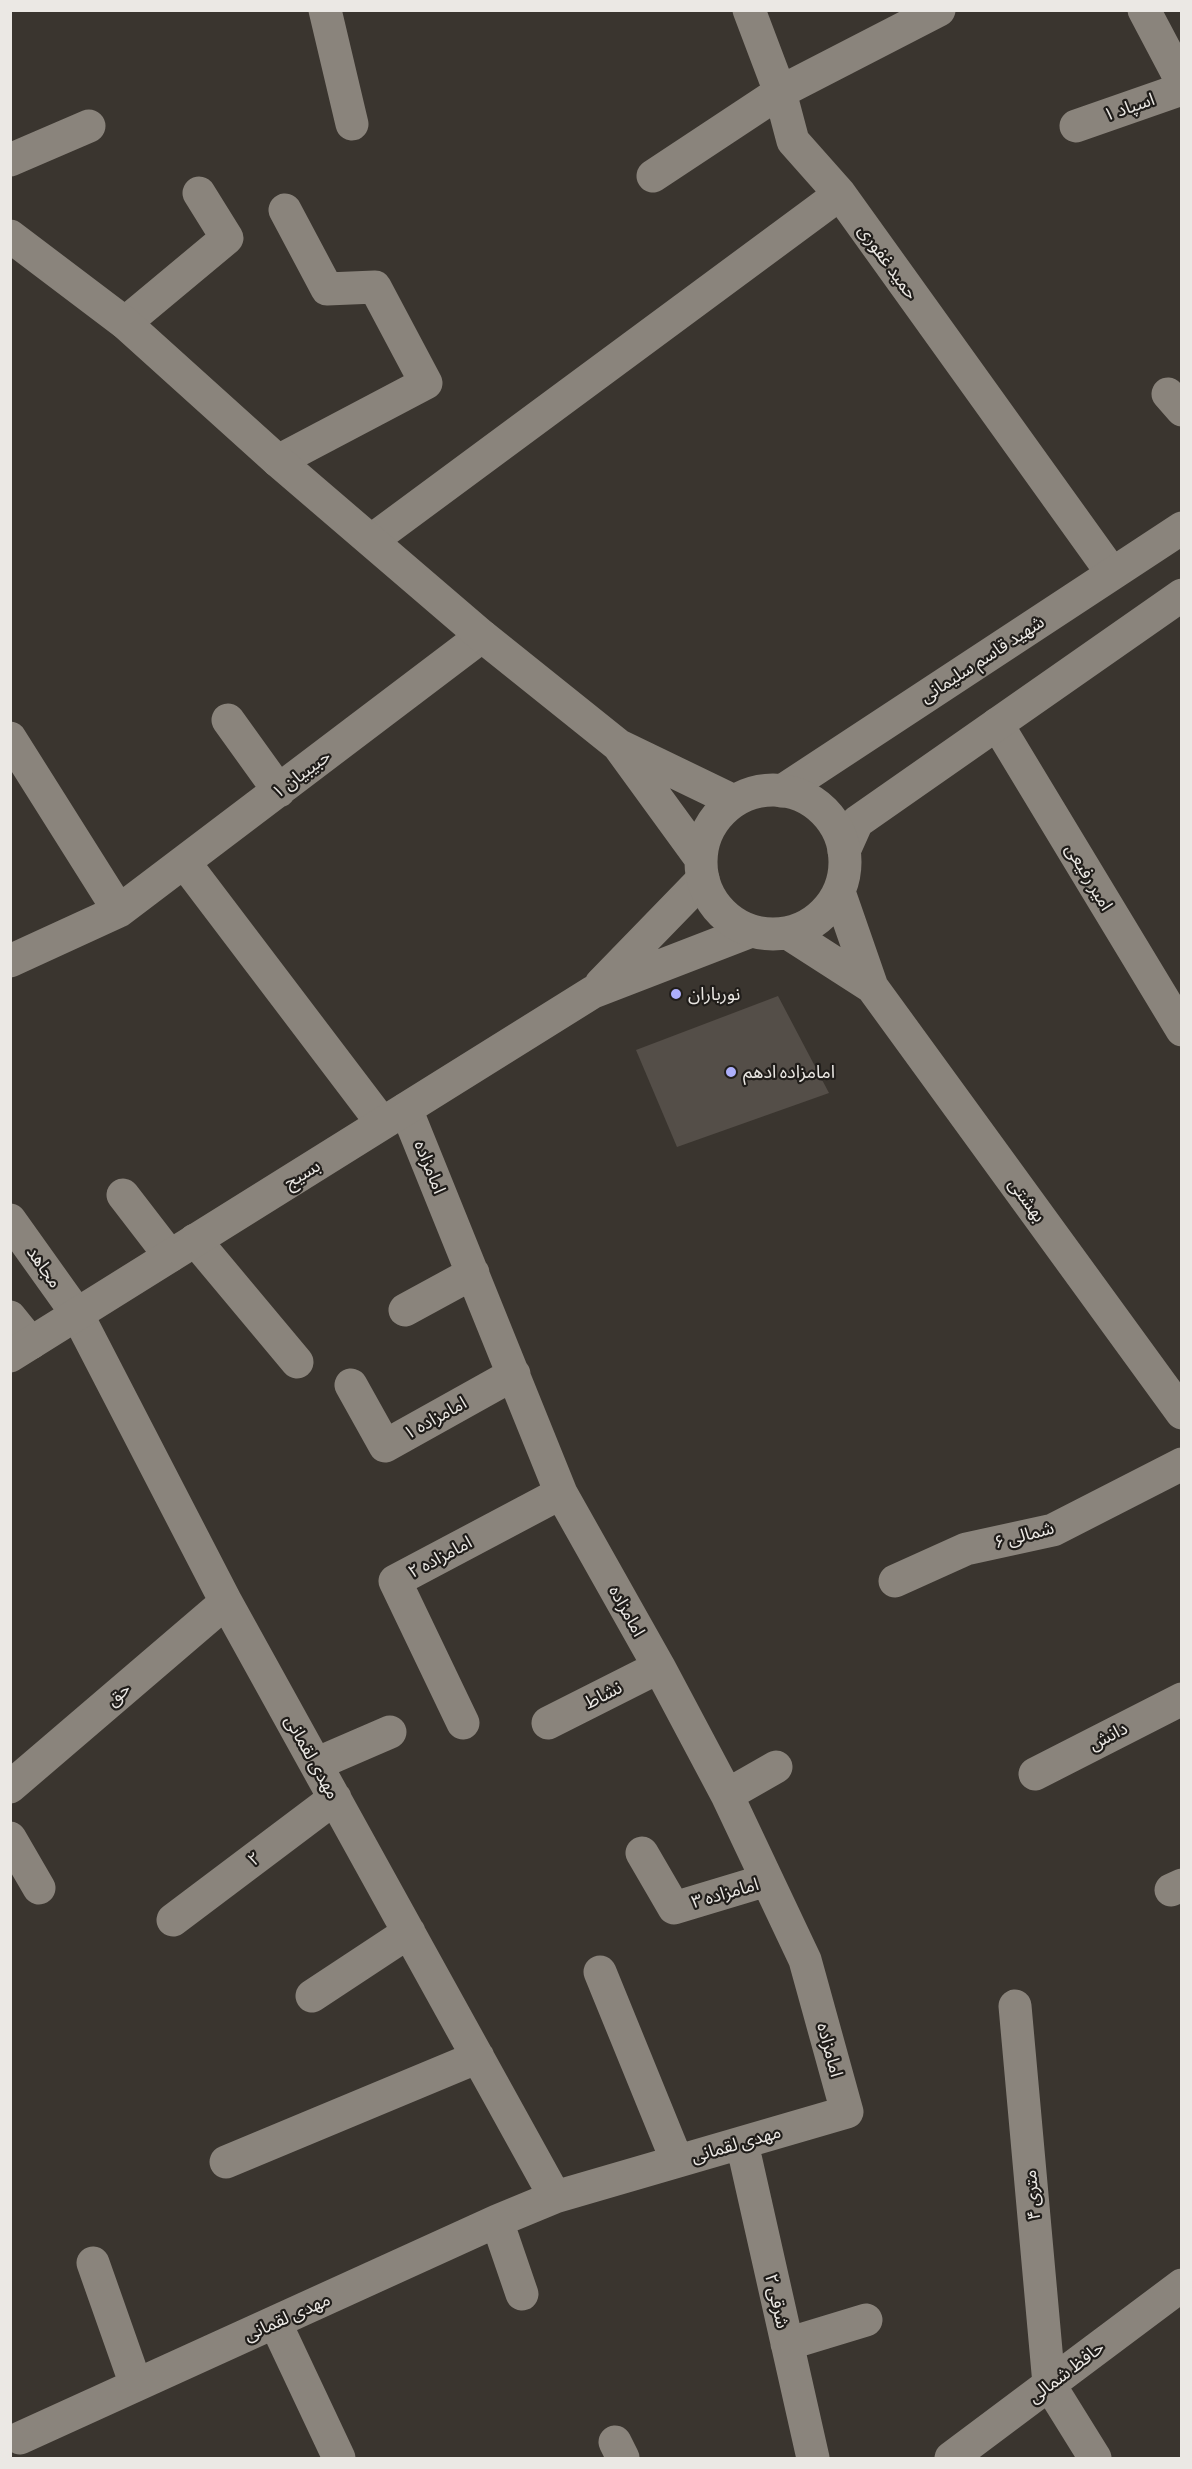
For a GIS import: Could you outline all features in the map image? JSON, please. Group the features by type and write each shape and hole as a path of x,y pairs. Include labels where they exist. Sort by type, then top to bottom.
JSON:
{"street":[{"path":"325,10 352,124"},
{"name":"حمید غفوری","path":"748,10 780,92 792,141 840,194 1112,573"},
{"path":"653,176 780,92 939,10"},
{"path":"1144,10 1182,82"},
{"name":"اسپاد ۱","path":"1076,126 1182,89"},
{"path":"10,160 89,126"},
{"path":"125,323 227,238 199,193"},
{"path":"372,540 840,194"},
{"path":"278,461 426,383 375,287 327,290 285,210"},
{"path":"10,237 125,323 278,461 482,636 618,745 734,801"},
{"name":"شهید قاسم سلیمانی","path":"782,790 1182,528"},
{"path":"844,850 857,822 1182,595"},
{"name":"حبیبیان ۱","path":"10,961 119,911 482,636"},
{"path":"228,720 279,791"},
{"name":"امیر رفیعی","path":"997,724 1182,1030"},
{"path":"593,992 702,869 705,836 717,817 734,801 757,792 782,790 804,797 823,810 837,829 844,850 845,872 839,892 826,911 809,926 788,933 770,934 751,931 729,919 712,901 702,869 618,745"},
{"path":"15,756 119,911"},
{"name":"امامزاده","path":"184,862 394,1116 473,1273 561,1492 659,1666 726,1795 805,1960 847,2112"},
{"path":"839,892 872,987"},
{"path":"593,992 751,931"},
{"path":"788,933 872,987"},
{"name":"بهشتی","path":"872,987 1181,1412"},
{"name":"بسیج","path":"21,1350 593,992"},
{"path":"123,1195 183,1248 297,1362"},
{"name":"مجاهد","path":"10,1220 77,1314"},
{"path":"405,1310 473,1273"},
{"name":"مهدی لقمانی","path":"77,1314 226,1602 555,2197"},
{"path":"10,1317 21,1350"},
{"name":"امامزاده ۱","path":"351,1385 385,1446 514,1374"},
{"name":"شمالی ۶","path":"895,1581 966,1550 1053,1530 1182,1464"},
{"name":"امامزاده ۲","path":"463,1723 394,1581 561,1492"},
{"name":"حق","path":"10,1787 226,1602"},
{"name":"نشاط","path":"548,1723 659,1666"},
{"name":"دانش","path":"1035,1774 1182,1699"},
{"path":"316,1764 390,1732"},
{"path":"726,1795 776,1767"},
{"name":"۲","path":"172,1920 334,1798"},
{"path":"10,1838 39,1888"},
{"name":"امامزاده ۳","path":"642,1853 674,1908 767,1880"},
{"path":"312,1996 409,1932"},
{"path":"600,1972 677,2162"},
{"name":"۴ متری","path":"1015,2006 1049,2384"},
{"path":"226,2162 478,2057"},
{"name":"مهدی لقمانی","path":"19,2436 555,2197 847,2112"},
{"name":"۲ شرقی","path":"742,2143 813,2458"},
{"path":"497,2221 522,2294"},
{"path":"93,2263 136,2385"},
{"name":"حافظ شمالی","path":"951,2458 1182,2285"},
{"path":"787,2344 866,2320"},
{"path":"275,2322 339,2458"},
{"path":"1049,2384 1095,2458"}],"building":[{"name":"امامزاده ادهم","path":"778,996 829,1093 677,1147 636,1050"}],"place":[{"name":"نورباران","path":"676,994"},
{"name":"امامزاده ادهم","path":"731,1072"}]}
